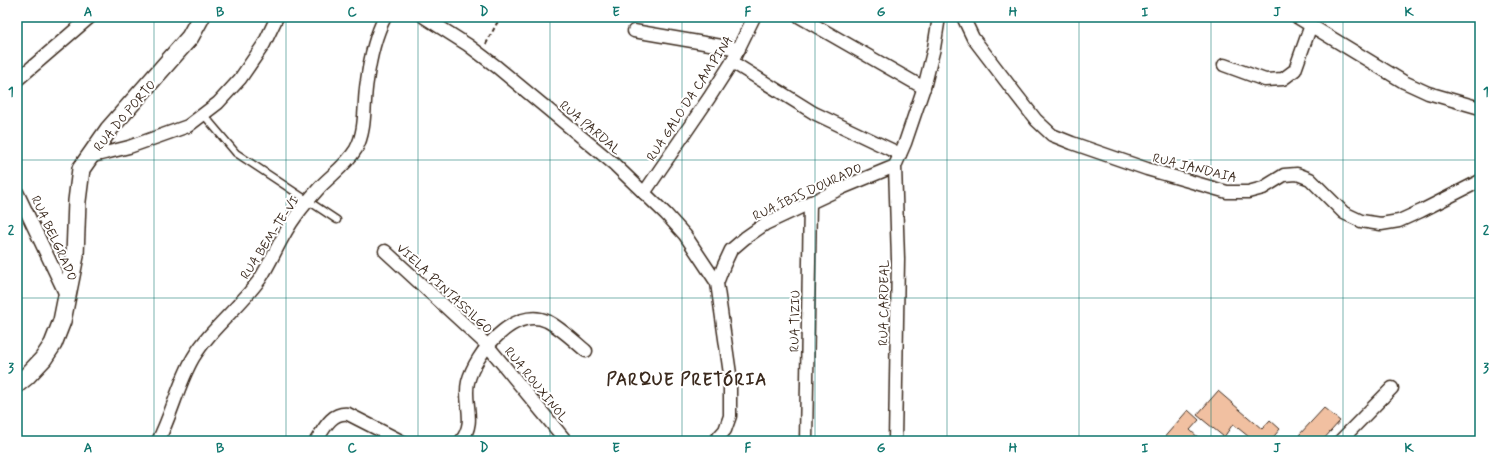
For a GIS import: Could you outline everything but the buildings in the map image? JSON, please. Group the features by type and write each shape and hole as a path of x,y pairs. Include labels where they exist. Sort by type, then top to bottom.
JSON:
{"street":[{"path":"17,80 90,17"},
{"name":"RUA DO PORTO","path":"17,384 43,359 52,344 62,321 75,256 77,201 81,169 109,129 190,37 202,17"},
{"path":"89,157 129,147 188,126 218,104 240,79 264,44 277,17"},
{"name":"RUA BEM-TE-VI","path":"158,441 177,392 199,348 244,300 260,279 289,226 321,186 345,164 356,148 363,130 367,81 374,44 385,17"},
{"name":"RUA PARDAL","path":"424,17 497,67 614,164 685,235 717,283"},
{"name":"RUA GALO DA CAMPINA","path":"644,193 710,98 732,62 754,17"},
{"path":"800,17 924,88"},
{"path":"895,166 924,88 940,17"},
{"name":"RUA JANDAIA","path":"963,17 973,38 1014,93 1036,120 1052,135 1147,169 1227,192 1248,192 1262,188 1284,175 1297,174 1310,179 1344,213 1361,221 1381,224 1399,221 1480,181"},
{"path":"1297,17 1404,82 1428,93 1480,108"},
{"path":"1224,65 1266,80 1283,79 1295,70 1311,25"},
{"path":"634,31 739,49"},
{"path":"732,62 814,113 900,154"},
{"name":"RUA ÍBIS DOURADO","path":"715,441 725,430 728,423 731,401 730,374 717,283 731,250 765,224 810,202 895,166"},
{"name":"RUA CARDEAL","path":"895,166 898,259 895,441"},
{"name":"RUA BELGRADO","path":"17,192 67,297"},
{"name":"RUA TIZIU","path":"806,441 810,202"},
{"name":"VIELA PINTASSILGO","path":"385,251 487,345"},
{"path":"461,441 467,434 469,426 468,382 487,345 504,331 527,319 538,319 546,321 556,327 586,351"},
{"name":"RUA ROUXINOL","path":"487,345 566,441"},
{"path":"1340,441 1392,388"},
{"path":"316,441 330,420 338,414 348,414 401,441"}],"lane":[{"path":"203,114 236,153 337,220"}],"path":[{"path":"480,54 497,23 506,17"}],"district":[{"name":"PARQUE PRETÓRIA","path":"687,379"}]}
